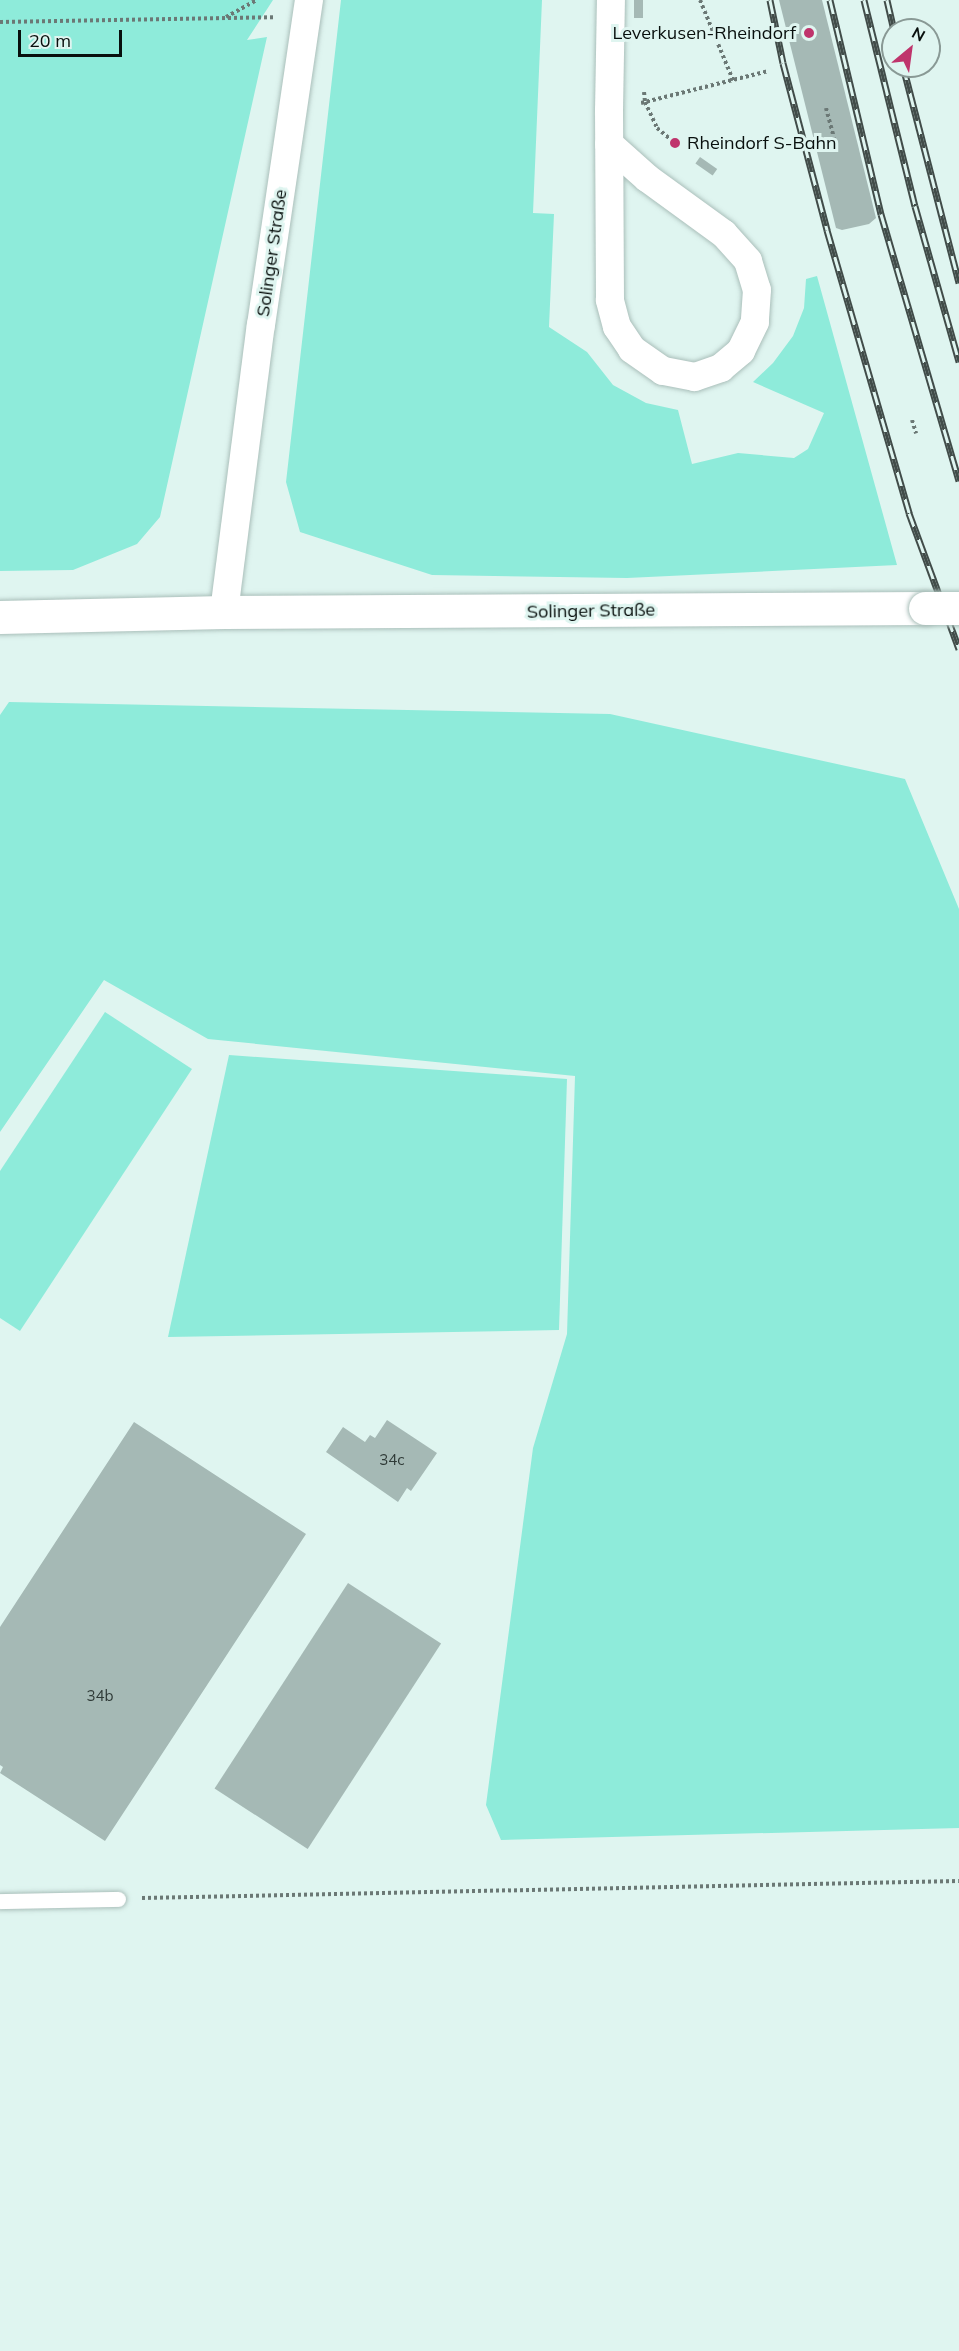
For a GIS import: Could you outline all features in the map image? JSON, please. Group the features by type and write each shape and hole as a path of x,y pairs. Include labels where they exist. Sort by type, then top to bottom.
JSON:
{"main road":[{"name":"Solinger Straße","path":"0,617 224,612 959,608"}],"street":[{"path":"609,144 647,178 724,234 748,261 758,290 755,321 741,351 721,368 695,376 663,371 632,349 617,327 610,300 609,144 611,0"},
{"name":"Solinger Straße","path":"224,612 261,325 308,9"}],"lane":[{"path":"0,1901 118,1899"}],"path":[{"path":"224,18 257,0"},
{"path":"700,0 733,80"},
{"path":"0,22 224,18 308,9"},
{"path":"675,95 768,70"},
{"path":"645,102 657,129 675,143"},
{"path":"826,108 834,138"},
{"path":"912,420 916,433"},
{"path":"118,1899 959,1881"}],"green space":[{"path":"0,0 273,0 247,40 267,37 160,517 137,544 73,570 0,571"},
{"path":"341,0 542,0 533,213 554,214 549,327 587,352 613,385 646,403 678,410 692,464 738,453 794,458 808,449 824,413 753,382 773,363 793,336 804,308 806,279 817,276 897,565 627,578 432,575 300,532 286,482"},
{"path":"9,702 610,714 905,779 959,909 959,1828 501,1840 486,1805 533,1448 567,1334 575,1076 208,1039 104,980 0,1132 0,715"},
{"path":"105,1012 192,1069 20,1331 0,1318 0,1171"},
{"path":"229,1055 567,1079 559,1330 168,1337"}],"building":[{"path":"634,0 643,0 643,18 634,18"},
{"path":"779,0 822,0 876,218 869,224 842,230 836,228"},
{"path":"700,157 717,169 713,176 695,164"},
{"path":"387,1420 437,1453 411,1491 407,1488 398,1502 326,1452 343,1427 365,1442 370,1435 375,1438"},
{"path":"134,1422 306,1534 105,1841 0,1773 3,1767 0,1765 0,1627"},
{"path":"348,1583 441,1643 308,1849 215,1788"}],"railway":[{"path":"770,0 783,63 827,230 909,513 959,649"},
{"path":"830,0 881,214 959,481"},
{"path":"864,0 915,206 959,362"},
{"path":"887,0 891,18"},
{"path":"906,78 959,283"}],"place":[{"name":"Leverkusen-Rheindorf","path":"809,33"},
{"name":"Rheindorf S-Bahn","path":"675,143"}]}
